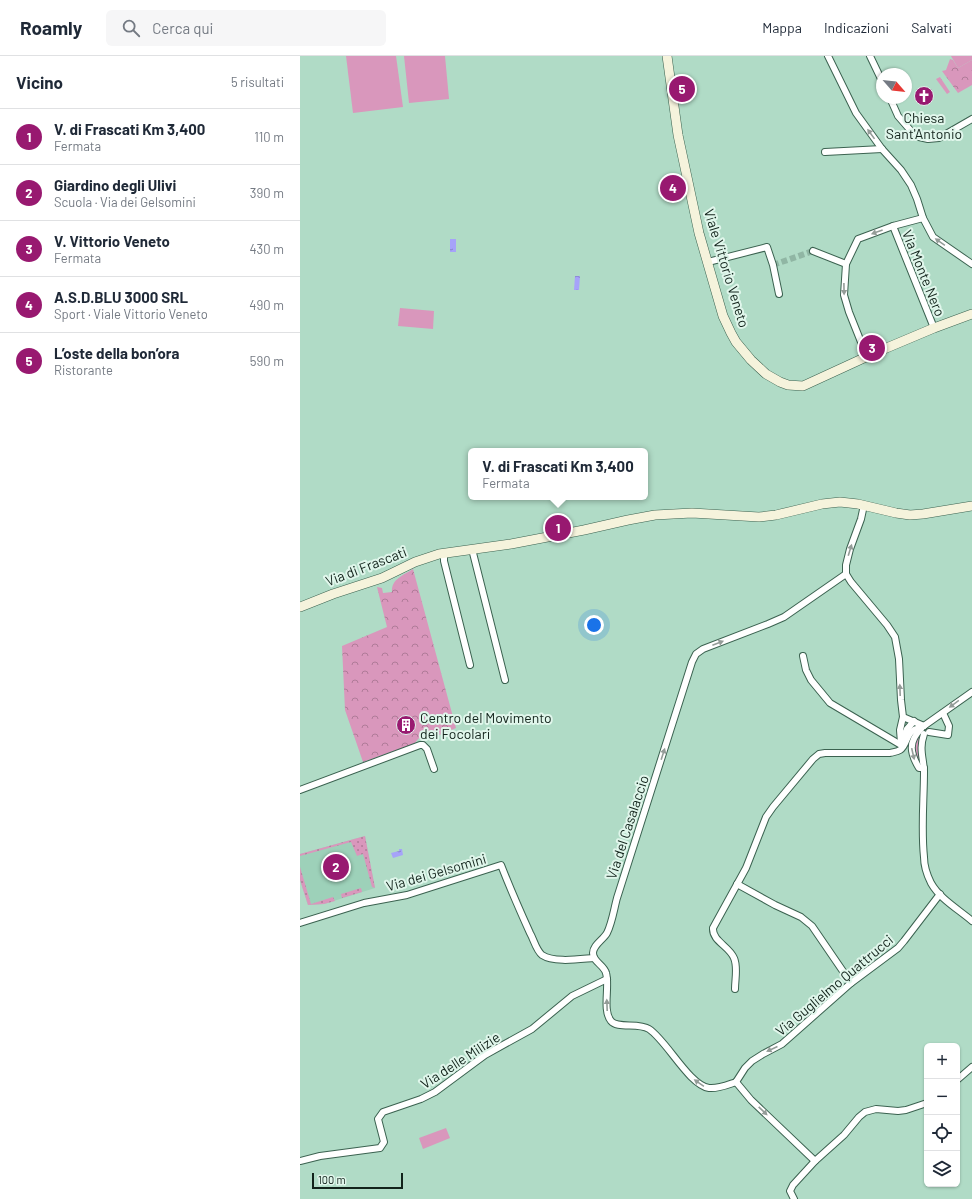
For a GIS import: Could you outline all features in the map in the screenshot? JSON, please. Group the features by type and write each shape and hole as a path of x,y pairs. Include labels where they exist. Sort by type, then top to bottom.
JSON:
{"main road":[{"name":"Viale Vittorio Veneto","path":"667,56 678,135 699,233 723,316 730,333 743,352 766,374 788,385 803,386 934,328 972,314"},
{"name":"Via di Frascati","path":"300,607 332,594 386,576 418,561 444,553 519,543 628,520 660,515 692,513 759,517 844,502 910,515 972,506"}],"street":[{"path":"828,56 856,113 882,149 909,181 916,194 923,218 933,237 972,264"},
{"path":"870,56 876,68"},
{"path":"893,104 898,116 911,131 919,137 928,139 939,138 972,118"},
{"path":"825,152 882,149"},
{"path":"868,357 849,312 844,295 846,264 858,239 893,226 923,218"},
{"name":"Via Monte Nero","path":"893,226 934,328"},
{"path":"708,262 767,247 773,265 778,294"},
{"path":"813,251 846,264"},
{"path":"864,505 861,519 848,557 846,574 850,582 887,625 895,637 898,654 903,717 900,732 900,748"},
{"path":"472,550 505,680"},
{"path":"444,553 444,561 470,665"},
{"name":"Via del Casalaccio","path":"594,958 593,951 608,931 619,891 695,656 703,649 784,617 846,574"},
{"path":"803,656 809,678 830,703 900,748"},
{"path":"921,768 914,760 911,751 916,734 972,692"},
{"path":"735,989 736,969 734,959 730,952 714,936 712,930 748,863 766,817 773,807 816,756 824,753 890,753 902,748 910,733 915,729 924,729 948,735 949,726 943,713"},
{"path":"903,717 914,721 924,729"},
{"path":"900,748 907,729 914,721"},
{"path":"924,729 921,750 921,768 924,788 924,862 930,881 940,894 972,921"},
{"path":"300,790 420,745 426,748 434,769"},
{"name":"Via dei Gelsomini","path":"300,923 364,903 407,896 501,865 540,953 548,957 566,960 594,958"},
{"path":"736,884 805,920 812,926 851,983"},
{"name":"Via Guglielmo Quattrucci","path":"736,1082 745,1068 752,1061 767,1051 780,1045 851,983 900,946 940,894"},
{"path":"594,958 605,970 607,979 608,1012 613,1023 641,1025 649,1029 657,1036 694,1079 705,1087 718,1088 736,1082 752,1100 815,1161"},
{"name":"Via delle Milizie","path":"300,1161 320,1156 380,1148 384,1142 378,1119 383,1112 418,1101 435,1092 485,1055 532,1029 575,994 607,979"},
{"path":"958,1079 972,1067"},
{"path":"794,1199 790,1191 791,1187 815,1161 841,1138 859,1117 867,1111 876,1109 906,1110 924,1105"}],"shaded area":[{"path":"365,836 375,888 324,904 308,905 300,880 300,854"}],"green space":[{"path":"346,56 396,56 403,107 353,113"},
{"path":"404,56 445,56 449,99 409,103"},
{"path":"951,56 972,56 972,60 958,68"},
{"path":"950,59 953,60 958,68 972,60 972,85 958,93 942,71 946,70"},
{"path":"940,77 950,92 947,94 936,79"},
{"path":"400,308 434,311 433,329 398,326"},
{"path":"413,569 456,728 423,742 419,738 414,744 363,762 345,710 342,646 387,627 377,587 382,588 383,593 392,592 392,588 396,581 402,575"},
{"path":"919,734 921,736 919,755 921,767 915,751 914,742"},
{"path":"365,836 375,888 372,887 363,854 357,856 351,842 300,856 300,854"},
{"path":"300,867 311,904 333,897 335,901 324,904 308,905 300,880"},
{"path":"361,888 362,892 342,898 341,894"},
{"path":"446,1128 450,1138 423,1149 419,1138"}],"water":[{"path":"450,239 456,239 456,252 450,252"},
{"path":"575,276 580,276 579,290 574,290"},
{"path":"399,849 402,849 403,855 393,858 391,853 399,851"}],"tunnel":[{"path":"773,265 813,251"}],"place":[{"name":"L’oste della bon’ora","path":"682,89"},
{"name":"Chiesa Sant'Antonio","path":"924,96"},
{"name":"A.S.D.BLU 3000 SRL","path":"673,188"},
{"name":"V. Vittorio Veneto","path":"872,348"},
{"name":"V. di Frascati Km 3,400","path":"558,528"},
{"name":"Centro del Movimento dei Focolari","path":"406,725"},
{"name":"Giardino degli Ulivi","path":"336,867"}]}
